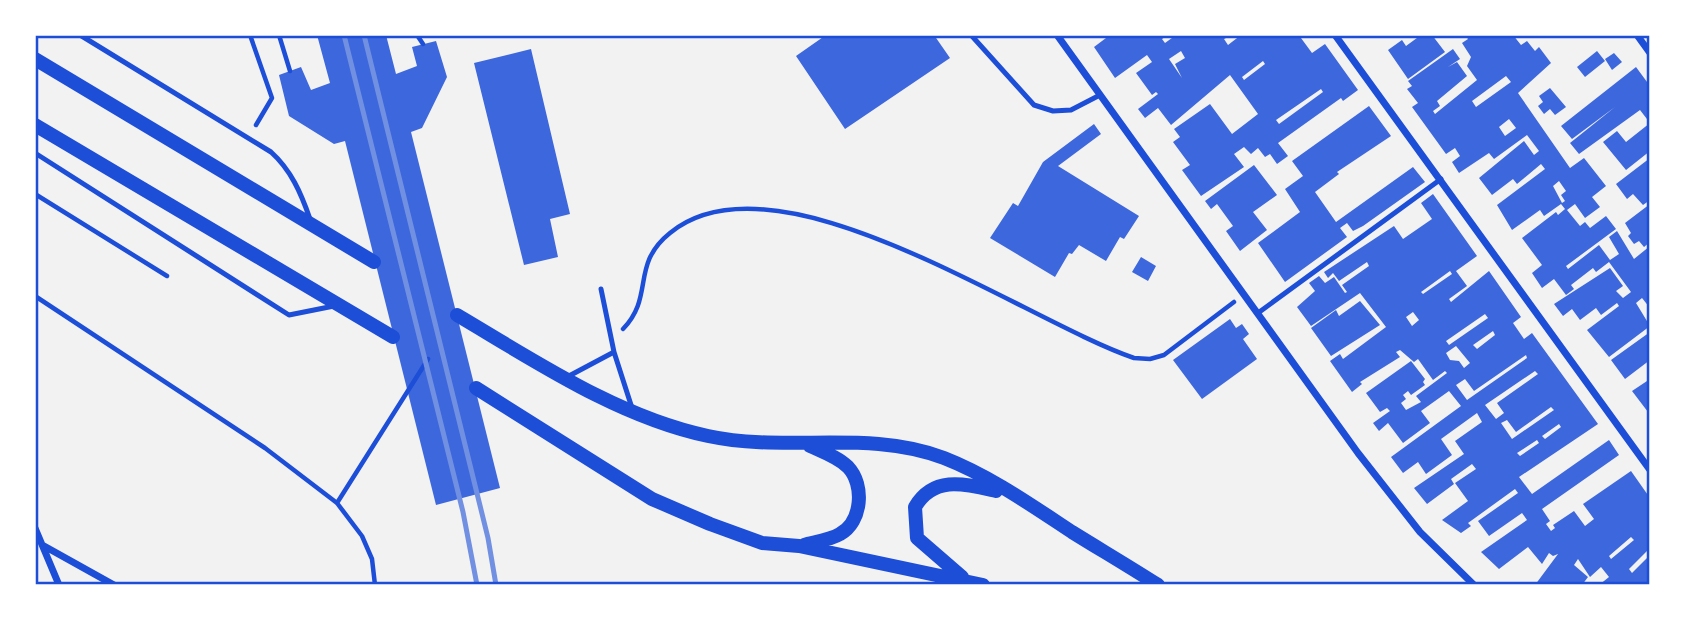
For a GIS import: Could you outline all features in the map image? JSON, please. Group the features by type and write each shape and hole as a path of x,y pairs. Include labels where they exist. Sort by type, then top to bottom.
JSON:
{"main road":[{"path":"35,59 374,262"},
{"path":"35,125 393,337"},
{"path":"457,315 564,378 633,411 708,436 806,444 867,442 911,448 944,458 1015,495 1158,585"},
{"path":"476,388 652,499 762,543 799,546 983,585"},
{"path":"799,546 839,535 851,526 859,497 856,480 848,468 834,457 806,444"},
{"path":"966,580 917,538 915,507 929,489 942,485 970,485 1015,495"}],"street":[{"path":"1057,35 1358,453 1420,532 1474,585"},
{"path":"1335,35 1650,470"},
{"path":"1637,35 1650,53"},
{"path":"35,528 59,585"},
{"path":"44,546 114,585"}],"lane":[{"path":"79,35 271,152 283,162 299,188 313,225"},
{"path":"971,35 1034,105 1053,111 1071,110 1100,95"},
{"path":"35,153 289,314 339,306"},
{"path":"1258,313 1441,179"},
{"path":"601,289 614,352 633,411"},
{"path":"564,378 614,352"}],"path":[{"path":"250,35 272,98 256,125"},
{"path":"279,35 290,71"},
{"path":"417,35 423,44"},
{"path":"35,194 167,276"},
{"path":"614,352 619,333 633,318 640,303 651,250 672,231 701,215 722,209 765,209 846,228 945,269 1134,358 1150,359 1164,355 1244,294"},
{"path":"35,296 254,441 337,503 362,536 372,559 375,585"},
{"path":"337,503 428,359"}],"building":[{"path":"317,35 386,35 396,74 417,66 412,47 436,41 447,77 422,128 411,132 500,488 436,505 345,141 334,144 289,116 279,75 301,67 311,90 330,83"},
{"path":"826,35 934,35 950,58 845,129 796,56"},
{"path":"1110,35 1168,35 1162,39 1165,43 1176,35 1232,35 1224,39 1228,45 1241,35 1304,35 1301,38 1312,53 1325,44 1358,90 1343,101 1341,98 1278,143 1288,156 1277,164 1270,154 1265,157 1258,148 1251,154 1244,147 1234,154 1244,167 1201,196 1182,170 1190,165 1173,142 1180,137 1174,129 1210,104 1232,134 1258,114 1230,75 1171,125 1158,108 1145,118 1138,109 1158,94 1156,92 1152,95 1136,73 1152,62 1147,55 1115,78 1094,47","holes":["1181,51 1185,58 1175,64 1182,78 1169,59","1263,61 1265,64 1244,80 1242,77","1321,89 1323,92 1279,124 1276,120"]},
{"path":"1421,35 1432,35 1445,52 1408,79 1388,50 1402,40 1406,46"},
{"path":"1465,35 1513,35 1521,45 1527,41 1535,51 1539,47 1551,63 1518,93 1570,168 1584,158 1606,186 1592,197 1600,207 1585,218 1575,204 1567,210 1580,226 1585,222 1590,228 1606,216 1616,229 1566,266 1568,269 1599,245 1610,260 1619,254 1609,237 1617,231 1634,259 1650,246 1650,308 1642,298 1636,303 1650,326 1609,357 1587,330 1619,306 1617,303 1601,315 1596,308 1580,320 1572,309 1563,316 1554,304 1610,268 1623,286 1616,291 1623,298 1631,292 1609,262 1596,272 1593,268 1571,285 1574,289 1566,295 1554,279 1542,288 1532,273 1542,265 1522,238 1556,212 1558,215 1565,209 1561,204 1544,216 1540,210 1512,230 1497,205 1545,169 1541,164 1517,184 1513,179 1492,195 1479,178 1524,141 1534,155 1539,151 1527,135 1494,159 1489,153 1459,173 1452,162 1460,156 1455,148 1446,154 1412,107 1418,103 1407,89 1412,86 1408,81 1453,49 1460,59 1448,67 1457,62 1467,76 1437,101 1440,106 1433,111 1435,114 1477,80 1467,66 1471,57 1462,43 1468,39","holes":["1506,76 1511,82 1476,107 1472,101","1509,119 1516,128 1505,136 1499,127","1559,181 1566,191 1561,195 1565,201 1562,203 1553,186"]},
{"path":"531,49 570,214 550,219 558,257 524,265 474,63"},
{"path":"1597,51 1605,61 1585,77 1577,67"},
{"path":"1614,53 1622,62 1612,70 1605,59"},
{"path":"1636,67 1650,86 1650,123 1640,110 1579,154 1570,143 1615,107 1572,139 1561,126"},
{"path":"1550,88 1566,107 1555,115 1550,109 1544,114 1538,106 1543,102 1539,96"},
{"path":"1369,106 1391,136 1337,172 1339,174 1315,192 1336,222 1413,167 1425,182 1363,226 1353,231 1347,223 1340,228 1347,237 1285,282 1258,243 1300,212 1285,189 1303,176 1292,161"},
{"path":"1650,123 1650,151 1626,170 1603,142 1617,131 1626,142"},
{"path":"1094,124 1101,134 1058,166 1139,216 1124,239 1120,237 1106,261 1079,245 1072,254 1069,253 1055,277 990,238 1013,203 1018,206 1043,162"},
{"path":"1650,158 1650,200 1643,205 1633,194 1627,199 1616,184"},
{"path":"1254,165 1277,195 1253,212 1267,230 1240,251 1226,231 1233,226 1217,204 1211,209 1205,201"},
{"path":"1433,194 1477,256 1456,271 1467,286 1449,299 1451,302 1489,271 1521,317 1513,323 1524,339 1532,333 1598,424 1519,477 1532,494 1609,440 1619,455 1542,509 1550,521 1546,524 1551,531 1555,528 1553,525 1574,511 1585,526 1594,519 1583,504 1631,471 1650,498 1650,548 1629,569 1632,573 1650,555 1647,578 1650,585 1599,585 1609,577 1601,567 1590,577 1578,559 1574,565 1588,577 1582,585 1535,585 1558,554 1553,556 1549,553 1542,564 1528,547 1499,569 1481,552 1527,520 1522,513 1489,536 1478,521 1518,493 1515,489 1468,523 1471,526 1461,533 1442,520 1468,501 1455,483 1476,469 1472,464 1451,479 1454,484 1427,504 1414,488 1464,454 1455,441 1482,422 1477,413 1441,439 1452,455 1426,474 1418,462 1403,473 1391,457 1461,406 1449,391 1421,411 1430,423 1403,443 1388,423 1379,431 1373,423 1390,411 1387,408 1380,412 1366,393 1411,361 1425,379 1425,385 1411,395 1408,391 1403,395 1406,399 1401,403 1406,410 1421,402 1416,396 1447,373 1445,371 1433,380 1418,359 1414,362 1400,350 1396,352 1400,357 1360,382 1362,384 1352,392 1330,361 1340,354 1343,359 1386,327 1360,293 1311,326 1297,307 1315,291 1309,283 1319,276 1325,283 1334,277 1345,293 1347,292 1342,285 1369,266 1367,262 1339,281 1333,273 1328,278 1324,272 1394,226 1403,239 1432,219 1421,203","holes":["1450,271 1452,274 1423,294 1421,292","1413,312 1419,320 1412,326 1406,317","1485,314 1488,318 1449,345 1446,341","1493,331 1495,335 1477,349 1473,345","1456,346 1470,363 1464,368 1459,361 1450,360 1446,353","1526,355 1527,358 1467,400 1456,385 1465,379 1474,391","1535,371 1538,374 1497,403 1504,413 1496,419 1485,405","1551,407 1554,410 1512,439 1501,423 1507,420 1516,432","1559,424 1561,427 1545,439 1542,436","1537,440 1539,443 1520,456 1517,453","1631,537 1634,540 1611,559 1609,556"]},
{"path":"1650,204 1650,242 1644,247 1639,241 1634,244 1628,236 1631,233 1625,223"},
{"path":"1141,257 1156,266 1148,281 1132,272"},
{"path":"1360,301 1380,325 1331,356 1311,328 1336,310 1339,316"},
{"path":"1230,319 1236,328 1242,324 1249,334 1243,339 1257,359 1202,399 1173,360"},
{"path":"1650,332 1650,360 1625,379 1611,360"},
{"path":"1650,379 1650,411 1648,412 1632,391"}],"railway":[{"path":"344,35 463,512 477,585"},
{"path":"364,35 488,538 496,585"}]}
